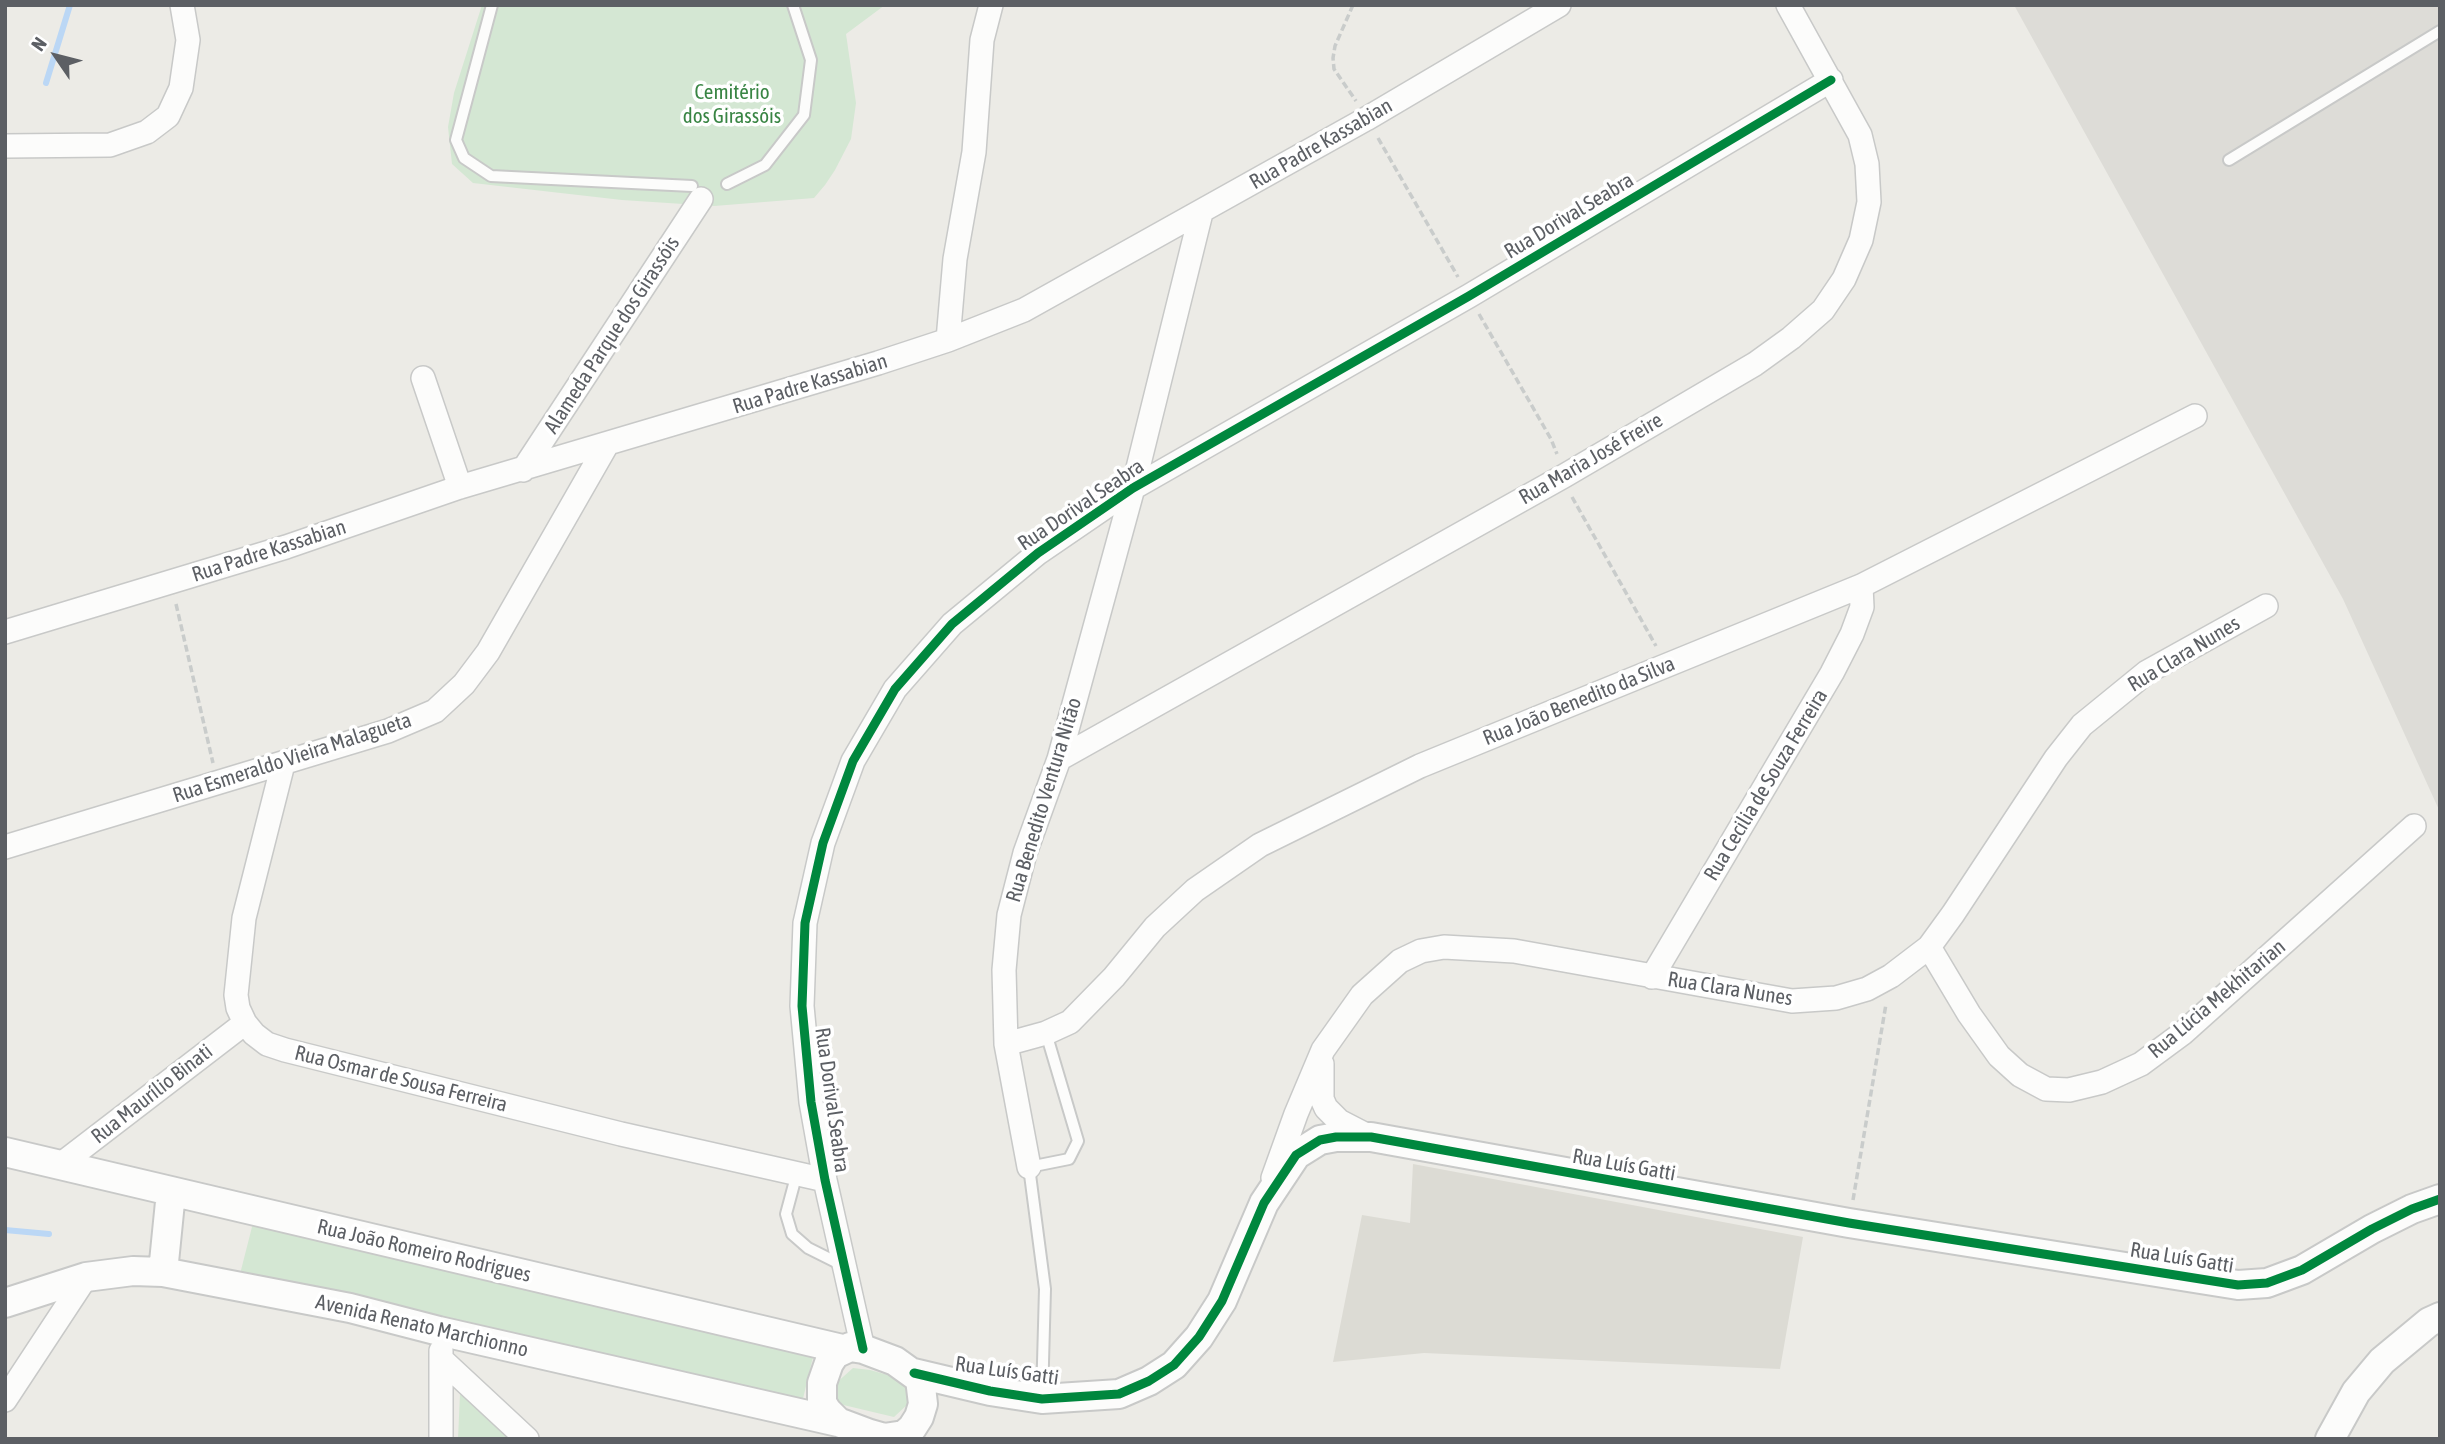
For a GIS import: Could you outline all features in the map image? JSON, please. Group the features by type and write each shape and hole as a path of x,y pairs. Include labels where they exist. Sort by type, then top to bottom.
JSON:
{"street":[{"path":"5,146 110,145 147,132 168,116 181,88 188,40 182,5"},
{"path":"948,340 955,259 974,152 982,40 991,5"},
{"name":"Rua Padre Kassabian","path":"5,632 286,547 460,487 606,446 948,340 1024,310 1367,119 1559,5"},
{"name":"Rua Maria José Freire","path":"1059,759 1564,476 1755,363 1791,338 1823,310 1844,279 1861,240 1869,202 1868,177 1860,135 1788,5"},
{"name":"Rua Dorival Seabra","path":"853,1349 845,1266 825,1180 811,1102 802,1006 805,923 823,843 853,761 895,689 952,624 1038,553 1133,488 1469,296 1830,80"},
{"name":"Alameda Parque dos Girassóis","path":"523,470 696,192"},
{"name":"Rua Benedito Ventura Nitão","path":"1029,1167 1006,1044 1004,970 1009,915 1025,853 1059,759 1133,488 1201,213"},
{"path":"423,378 460,487"},
{"name":"Rua João Benedito da Silva","path":"1006,1044 1046,1034 1070,1022 1155,928 1195,890 1260,845 1419,766 1861,586 2195,416"},
{"name":"Rua Esmeraldo Vieira Malagueta","path":"5,847 388,731 435,711 464,684 488,652 606,446"},
{"name":"Rua Cecilia de Souza Ferreira","path":"1652,977 1832,673 1862,607 1861,586"},
{"name":"Rua Clara Nunes","path":"1264,1203 1296,1114 1323,1050 1362,995 1400,961 1421,951 1444,947 1514,951 1792,1001 1836,998 1867,989 1891,976 1928,947 1954,914 2056,758 2082,725 2147,672 2266,606"},
{"path":"245,1023 236,995 244,918 283,764"},
{"name":"Rua Lúcia Mekhitarian","path":"1928,947 1969,1014 1999,1056 2020,1076 2046,1089 2069,1090 2102,1082 2141,1064 2183,1033 2414,826"},
{"name":"Rua Osmar de Sousa Ferreira","path":"245,1023 267,1044 285,1050 621,1134 825,1180"},
{"name":"Rua Maurílio Binati","path":"60,1165 245,1023"},
{"name":"Rua Luís Gatti","path":"1323,1050 1321,1080 1322,1099 1326,1108 1339,1121 1371,1137"},
{"name":"Rua Luís Gatti","path":"914,1373 990,1391 1042,1399 1119,1394 1149,1381 1174,1365 1199,1337 1222,1301 1264,1203 1296,1156 1320,1140 1336,1137 1371,1137 1849,1223 2238,1285 2267,1283 2302,1270 2372,1229 2412,1209 2440,1199"},
{"name":"Rua João Romeiro Rodrigues","path":"5,1152 853,1349"},
{"path":"163,1272 171,1192"},
{"name":"Avenida Renato Marchionno","path":"5,1303 86,1277 133,1271 163,1272 350,1308 439,1331 838,1422"},
{"path":"5,1400 86,1277"},
{"path":"2330,1439 2356,1392 2382,1361 2429,1322 2440,1317"},
{"path":"439,1331 441,1439"},
{"path":"853,1349 895,1361 914,1373 920,1379 923,1404 919,1417 902,1437 884,1438 838,1422 822,1404 822,1383 829,1363 853,1349"},
{"path":"441,1359 527,1439"}],"lane":[{"path":"492,5 456,140 464,158 491,176 696,192"},
{"path":"727,184 765,165 804,115 811,60 793,5"},
{"path":"2229,160 2440,31"},
{"path":"1029,1167 1069,1159 1078,1141 1046,1034"},
{"name":"Rua Benedito Ventura Nitão","path":"1029,1167 1045,1289 1042,1399"},
{"path":"797,1173 786,1214 792,1234 808,1248 845,1266"}],"path":[{"path":"1353,5 1335,46 1334,69 1367,119 1551,439 1581,517 1667,666"},
{"path":"171,582 218,782"},
{"path":"1849,1223 1891,976"}],"shaded area":[{"path":"2014,5 2440,5 2440,812 2343,599"},
{"path":"1413,1164 1803,1237 1780,1369 1424,1353 1333,1362 1362,1215 1410,1223"}],"green space":[{"name":"Cemitério dos Girassóis","path":"482,5 885,5 846,34 856,103 851,139 835,170 814,198 714,206 622,200 473,183 452,164 448,127 454,93"},
{"path":"253,1223 813,1357 800,1411 239,1278"},
{"path":"853,1368 909,1381 912,1392 908,1404 894,1417 835,1403 834,1385"},
{"path":"460,1394 511,1439 458,1439"}],"waterway":[{"path":"46,83 70,5"},
{"path":"5,1230 49,1234"}],"cycle path":[{"path":"863,1349 825,1180 811,1102 802,1006 805,923 823,843 853,761 895,689 952,624 1038,553 1133,488 1469,296 1831,80"},
{"path":"914,1373 990,1391 1042,1399 1119,1394 1149,1381 1174,1365 1199,1337 1222,1301 1264,1203 1296,1155 1320,1140 1336,1137 1371,1137 1849,1223 2238,1285 2267,1283 2302,1270 2372,1229 2412,1209 2440,1199"}]}
